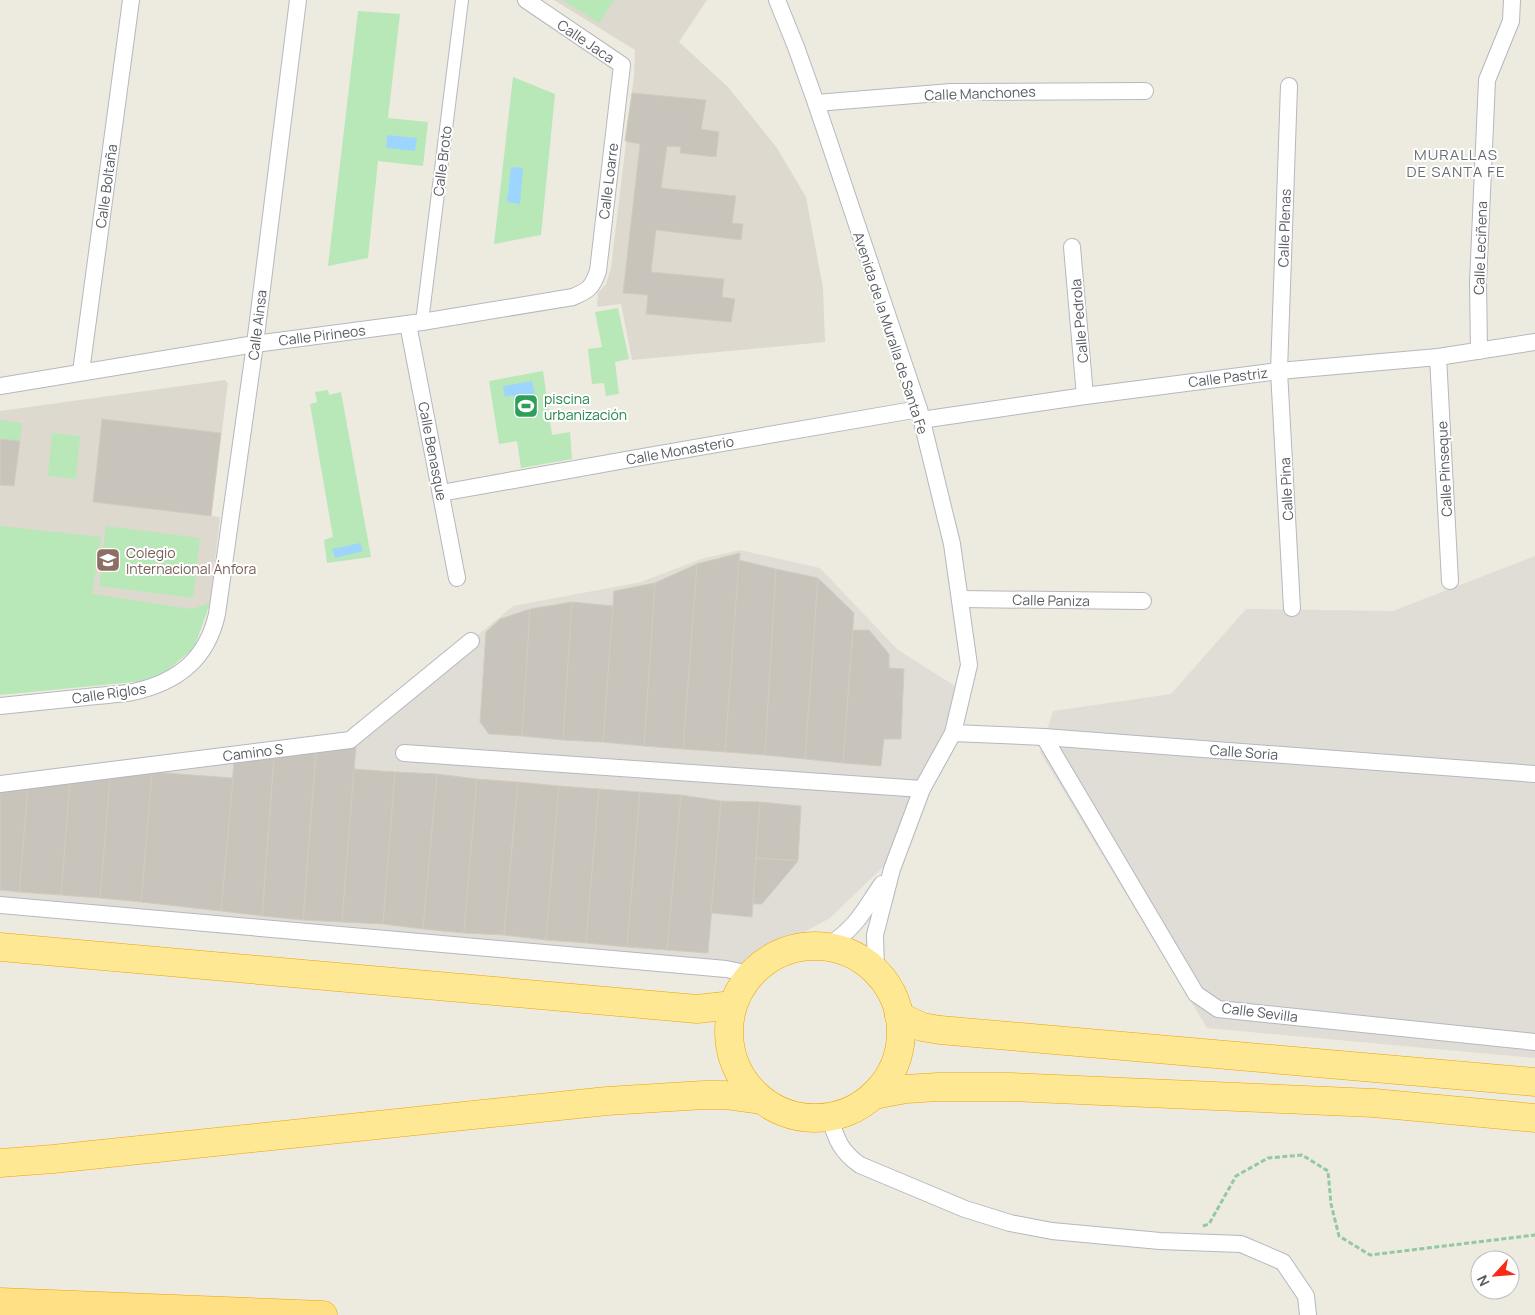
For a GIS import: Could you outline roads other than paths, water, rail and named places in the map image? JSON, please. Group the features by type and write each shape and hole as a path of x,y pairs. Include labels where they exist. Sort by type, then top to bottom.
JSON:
{"highway":[{"path":"828,946 853,954 876,970 890,990 899,1016 900,1033 899,1050 894,1067 874,1095 853,1109 830,1118 815,1119 801,1118 773,1108 750,1090 734,1064 730,1050 729,1019 740,989 750,974 766,961 784,952 803,947 828,946"},
{"path":"0,947 697,1009 733,1005"},
{"path":"899,1016 922,1027 940,1030 1535,1082"},
{"path":"874,1095 922,1088 1011,1088 1374,1103 1535,1118"},
{"path":"0,1163 607,1101 704,1095 724,1095 761,1100"},
{"path":"0,1302 323,1315"}],"street":[{"name":"Calle Boltaña","path":"81,372 132,0"},
{"name":"Calle Ainsa","path":"204,647 213,630 217,614 255,344 298,0"},
{"name":"Calle Broto","path":"415,323 462,0"},
{"name":"Calle Jaca","path":"526,0 622,65"},
{"name":"Avenida de la Muralla de Santa Fe","path":"777,0 816,103 920,415 952,544 969,665 953,733 922,789 892,869 875,935 876,970"},
{"name":"Calle Leciñena","path":"1479,351 1478,282 1487,80 1511,21 1512,0"},
{"name":"Calle Loarre","path":"584,293 594,284 598,271 622,65"},
{"name":"Calle Plenas","path":"1279,371 1289,86"},
{"name":"Calle Manchones","path":"816,103 951,92 1145,91"},
{"name":"Calle Pedrola","path":"1072,247 1085,396"},
{"name":"Calle Pirineos","path":"0,386 255,344 415,323 573,297 584,293"},
{"name":"Calle Benasque","path":"415,323 456,578"},
{"name":"Calle Pastriz","path":"920,415 1279,371 1438,357 1535,342"},
{"name":"Calle Pinseque","path":"1438,357 1450,581"},
{"name":"Calle Pina","path":"1279,371 1292,608"},
{"name":"Calle Monasterio","path":"441,493 642,457 920,415"},
{"name":"Calle Paniza","path":"960,598 1143,601"},
{"name":"Camino S","path":"0,784 350,740 471,641"},
{"name":"Calle Riglos","path":"0,706 132,692 158,685 177,676 204,647"},
{"name":"Calle Soria","path":"953,733 1044,737 1535,774"},
{"name":"Calle Sevilla","path":"1044,737 1196,994 1218,1008 1535,1042"},
{"path":"404,753 922,789"},
{"name":"Avenida de la Muralla de Santa Fe","path":"828,946 858,922 892,869"},
{"path":"0,905 726,969 750,974"},
{"path":"830,1118 836,1137 848,1157 860,1165 965,1209 1010,1223 1052,1231 1160,1241 1241,1244 1283,1262 1306,1296 1308,1315"}],"water":[{"path":"387,135 417,138 415,151 386,148"},
{"path":"511,167 523,168 520,204 507,202"},
{"name":"piscina urbanización","path":"532,381 539,415 518,418 513,395 505,397 503,386"},
{"path":"360,543 363,551 335,558 332,549"}],"place":[{"name":"piscina urbanización","path":"526,406"},
{"name":"Colegio Internacional Ánfora","path":"108,560"}],"district":[{"name":"MURALLAS DE SANTA FE","path":"1456,162"}]}
